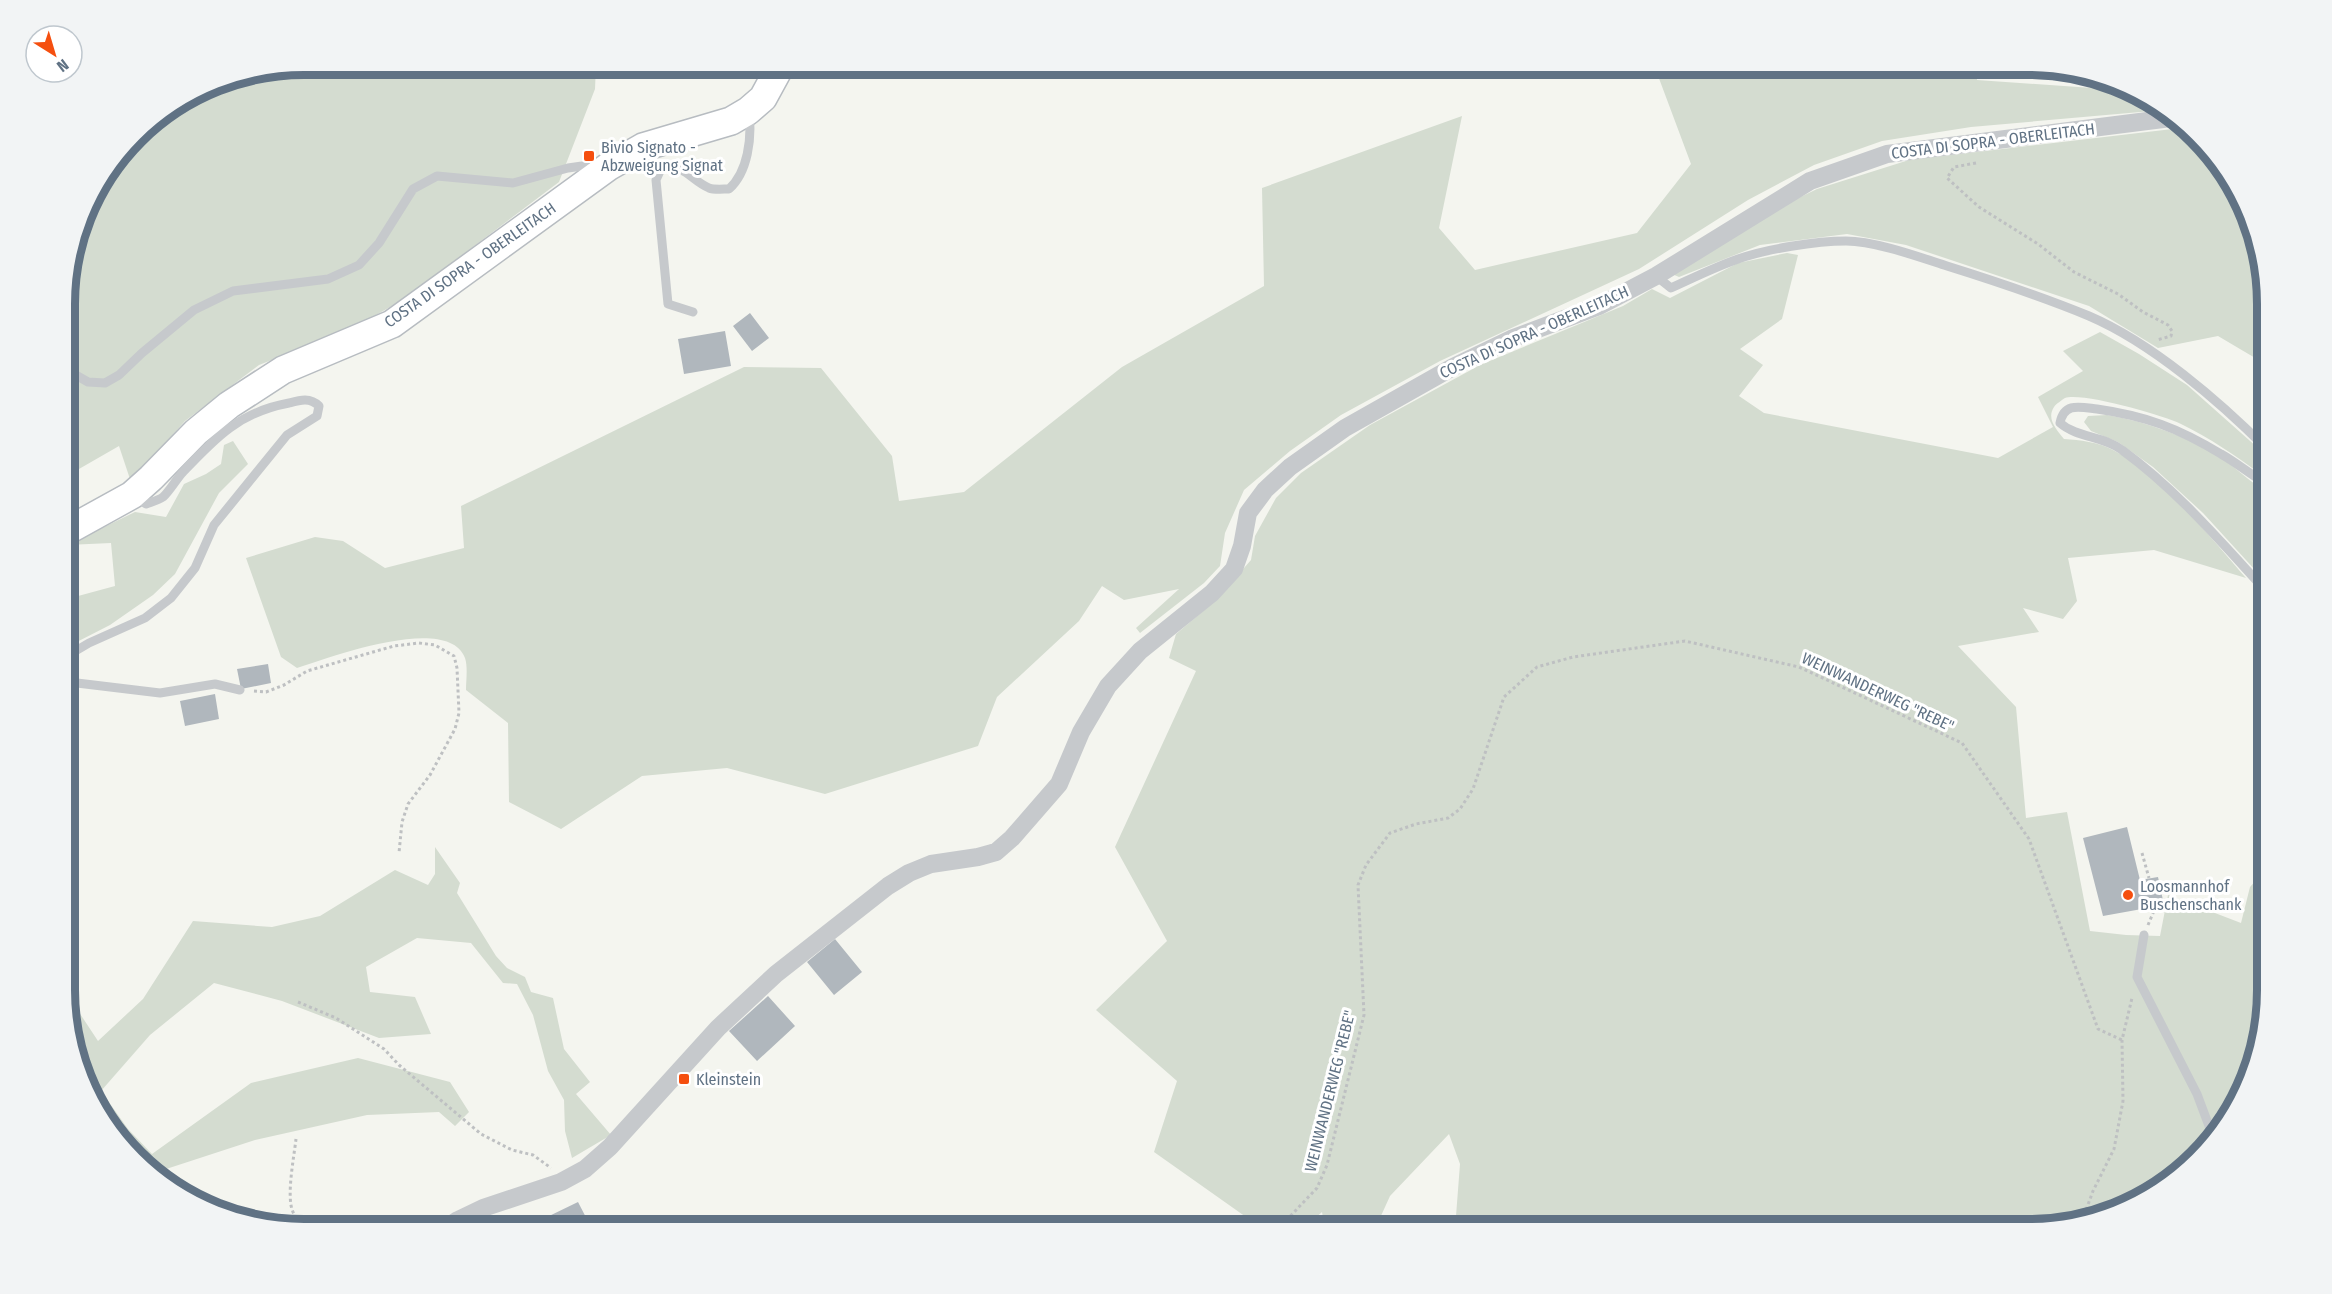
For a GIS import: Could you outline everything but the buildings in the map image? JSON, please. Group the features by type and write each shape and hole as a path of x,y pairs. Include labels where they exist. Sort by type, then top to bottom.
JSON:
{"main road":[{"name":"COSTA DI SOPRA - OBERLEITACH","path":"75,526 132,495 196,432 229,405 283,370 392,324 602,171 644,147 731,121 748,111 763,98 775,75"}],"street":[{"name":"COSTA DI SOPRA - OBERLEITACH","path":"460,1219 483,1208 561,1182 585,1169 610,1147 718,1028 776,974 888,886 909,873 931,864 996,852 1012,838 1059,784 1081,732 1108,686 1140,651 1212,593 1234,569 1242,546 1248,513 1265,490 1290,467 1345,428 1453,367 1511,339 1599,306 1656,276 1810,181 1887,154 2163,119"}],"lane":[{"path":"693,312 668,304 656,180 661,169 673,167 688,173 710,188 729,189 738,181 744,161 751,129 748,111"},
{"path":"75,374 88,382 105,383 119,375 194,310 233,291 327,279 359,265 379,243 413,189 437,176 513,183 582,166 602,171"},
{"path":"1656,276 1671,288 1739,258 1795,246 1847,241 1901,251 1971,273 2090,317 2141,345 2195,384 2257,439"},
{"path":"75,651 145,618 171,598 195,568 214,525 287,435 317,416 319,406 314,401 303,400 265,407 237,422 203,450 172,483 163,497 146,504 132,495"},
{"path":"2257,477 2175,428 2132,414 2085,408 2069,408 2062,414 2060,423 2068,430 2118,447 2151,471 2198,516 2257,581"},
{"path":"75,684 160,693 215,684 240,690"},
{"path":"2144,935 2138,977 2197,1094 2210,1129"}],"path":[{"path":"1977,163 1954,167 1947,178 1979,207 2038,244 2074,272 2118,294 2168,325 2172,331 2171,336 2141,345"},
{"name":"WEINWANDERWEG \"REBE\"","path":"1288,1219 1317,1188 1327,1165 1364,1015 1358,885 1366,865 1390,833 1416,824 1448,818 1460,809 1473,789 1504,697 1537,667 1573,657 1685,641 1798,667 1962,743 2029,839 2098,1029 2122,1040"},
{"path":"240,690 266,692 285,685 307,670 394,646 419,643 435,645 454,656 457,668 459,713 455,729 430,775 408,804 402,822 399,853"},
{"path":"2142,853 2149,879"},
{"path":"2144,935 2156,906"},
{"path":"2086,1211 2114,1149 2123,1101 2122,1040 2138,977"},
{"path":"298,1002 336,1018 384,1049 399,1065 481,1134 512,1150 533,1155 548,1164 561,1182"},
{"path":"296,1139 291,1200 292,1211 299,1219"}],"shaded area":[{"path":"289,75 596,75 595,89 559,182 404,299 355,327 259,365 185,421 146,465 130,479 119,446 75,471 75,387 78,369 75,367 75,289 79,259 92,216 106,189 132,153 165,122 189,106 230,87 259,79"},
{"path":"1658,75 1977,75 1977,80 2108,89 2151,111 1971,127 1882,141 1814,165 1748,200 1639,269 1440,361 1341,415 1290,451 1244,490 1225,533 1220,566 1204,583 1140,633 1136,628 1179,589 1124,600 1102,586 1079,621 997,697 978,746 825,794 727,768 642,776 561,829 509,802 508,723 466,690 465,658 454,645 436,639 387,642 297,668 281,657 246,558 315,537 343,541 385,568 464,548 461,506 744,367 821,368 892,456 899,501 964,492 1122,367 1264,286 1262,188 1462,116 1439,228 1475,270 1637,233 1691,164"},
{"path":"2175,129 2210,165 2226,189 2245,230 2253,259 2257,289 2257,359 2218,336 2158,348 2089,306 1906,245 1847,234 1760,245 1679,277 1672,274 1782,206 1817,189 1909,160"},
{"path":"1787,253 1798,255 1782,319 1740,349 1763,365 1739,396 1764,413 1998,458 2053,427 2038,397 2083,371 2063,351 2100,332 2187,385 2257,447 2257,471 2202,435 2172,420 2104,401 2065,398 2054,407 2051,416 2053,424 2064,439 2101,445 2131,461 2184,508 2246,578 2154,550 2068,558 2077,601 2063,619 2023,608 2039,632 1958,646 2016,707 2026,818 2067,812 2090,931 2160,936 2168,895 2241,923 2250,887 2257,879 2257,1005 2253,1035 2240,1078 2210,1129 2190,1152 2167,1172 2116,1202 2073,1215 2043,1219 1456,1219 1460,1164 1449,1134 1390,1196 1380,1219 1323,1219 1322,1212 1314,1219 1249,1219 1154,1152 1177,1081 1096,1010 1167,941 1115,847 1196,671 1169,658 1176,634 1215,601 1251,560 1255,536 1276,498 1301,473 1370,425 1480,365 1623,306 1652,289 1670,298 1738,263"},
{"path":"2107,415 2152,426 2180,437 2221,458 2257,485 2257,572 2203,513 2153,467 2118,442 2091,431 2084,422 2088,416"},
{"path":"233,441 248,464 219,493 175,574 153,595 110,625 75,643 75,597 115,586 111,543 75,545 75,541 135,512 166,517 184,484 221,464 224,445"},
{"path":"435,847 460,883 457,893 496,956 507,968 525,977 531,992 553,998 564,1049 590,1082 576,1094 611,1135 572,1158 565,1131 564,1100 548,1071 533,1015 517,984 503,983 471,943 417,938 366,967 370,992 415,997 431,1034 379,1038 282,1001 214,983 150,1035 101,1091 128,1129 152,1154 251,1083 358,1058 450,1082 469,1112 455,1126 439,1112 367,1115 255,1140 163,1170 142,1152 122,1129 92,1078 79,1035 75,1006 98,1041 143,999 193,921 272,927 320,916 395,870 428,885 435,874"}],"place":[{"name":"Bivio Signato - Abzweigung Signat","path":"589,156"},
{"name":"Loosmannhof Buschenschank","path":"2128,895"},
{"name":"Kleinstein","path":"684,1079"}]}
